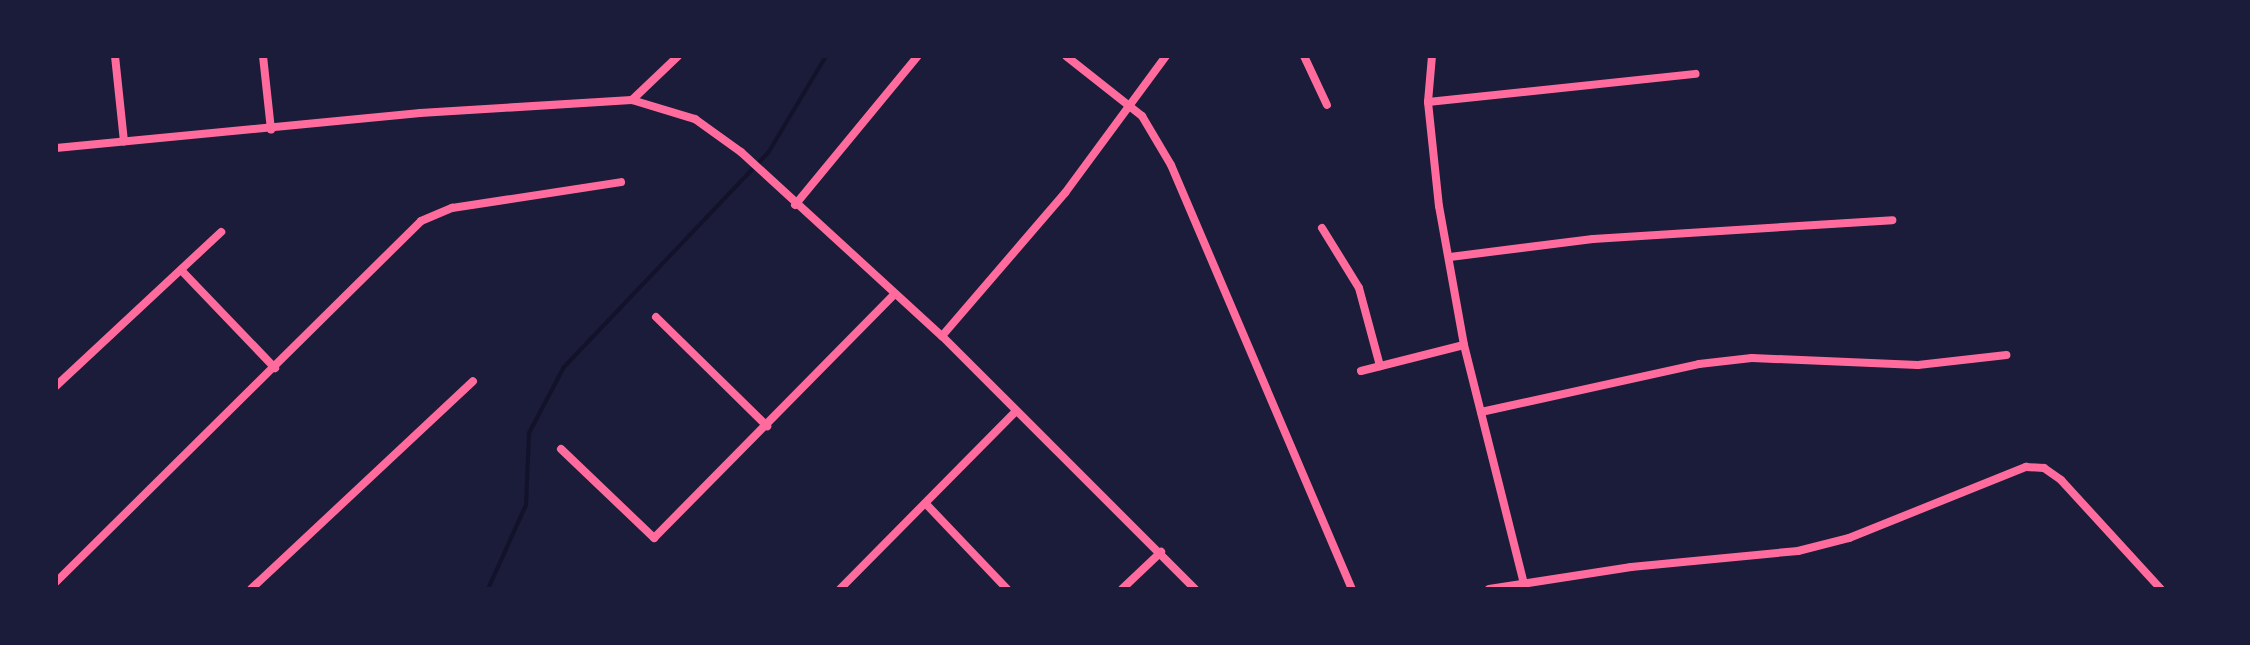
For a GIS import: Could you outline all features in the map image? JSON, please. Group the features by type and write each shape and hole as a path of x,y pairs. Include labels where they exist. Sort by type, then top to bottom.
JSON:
{"street":[{"path":"115,56 124,142"},
{"path":"263,56 271,130"},
{"path":"632,100 678,56"},
{"path":"795,205 918,56"},
{"path":"1066,56 1142,116 1171,165 1352,589"},
{"path":"942,336 1065,193 1127,103 1166,56"},
{"path":"1304,56 1327,105"},
{"path":"1432,56 1428,102 1464,345 1524,583"},
{"path":"1428,102 1696,74"},
{"path":"56,148 271,130 420,113 632,100 695,119 788,196 893,296 942,336 1014,413 1161,552 1195,589"},
{"path":"56,582 421,221 452,208 621,182"},
{"path":"1450,257 1593,239 1892,220"},
{"path":"1322,228 1359,288 1380,366"},
{"path":"57,382 221,232"},
{"path":"181,270 275,368"},
{"path":"561,449 654,538 893,296"},
{"path":"656,317 767,426"},
{"path":"1361,371 1464,345"},
{"path":"1481,412 1699,364 1752,358 1918,365 2006,355"},
{"path":"251,589 473,381"},
{"path":"840,589 928,506 1014,413"},
{"path":"1489,589 1798,551 1849,538 2026,467 2044,468 2061,480 2161,589"},
{"path":"928,506 1007,589"},
{"path":"1122,589 1161,552"}],"waterway":[{"path":"488,589 526,505 529,433 564,367 768,153 826,56"}]}
